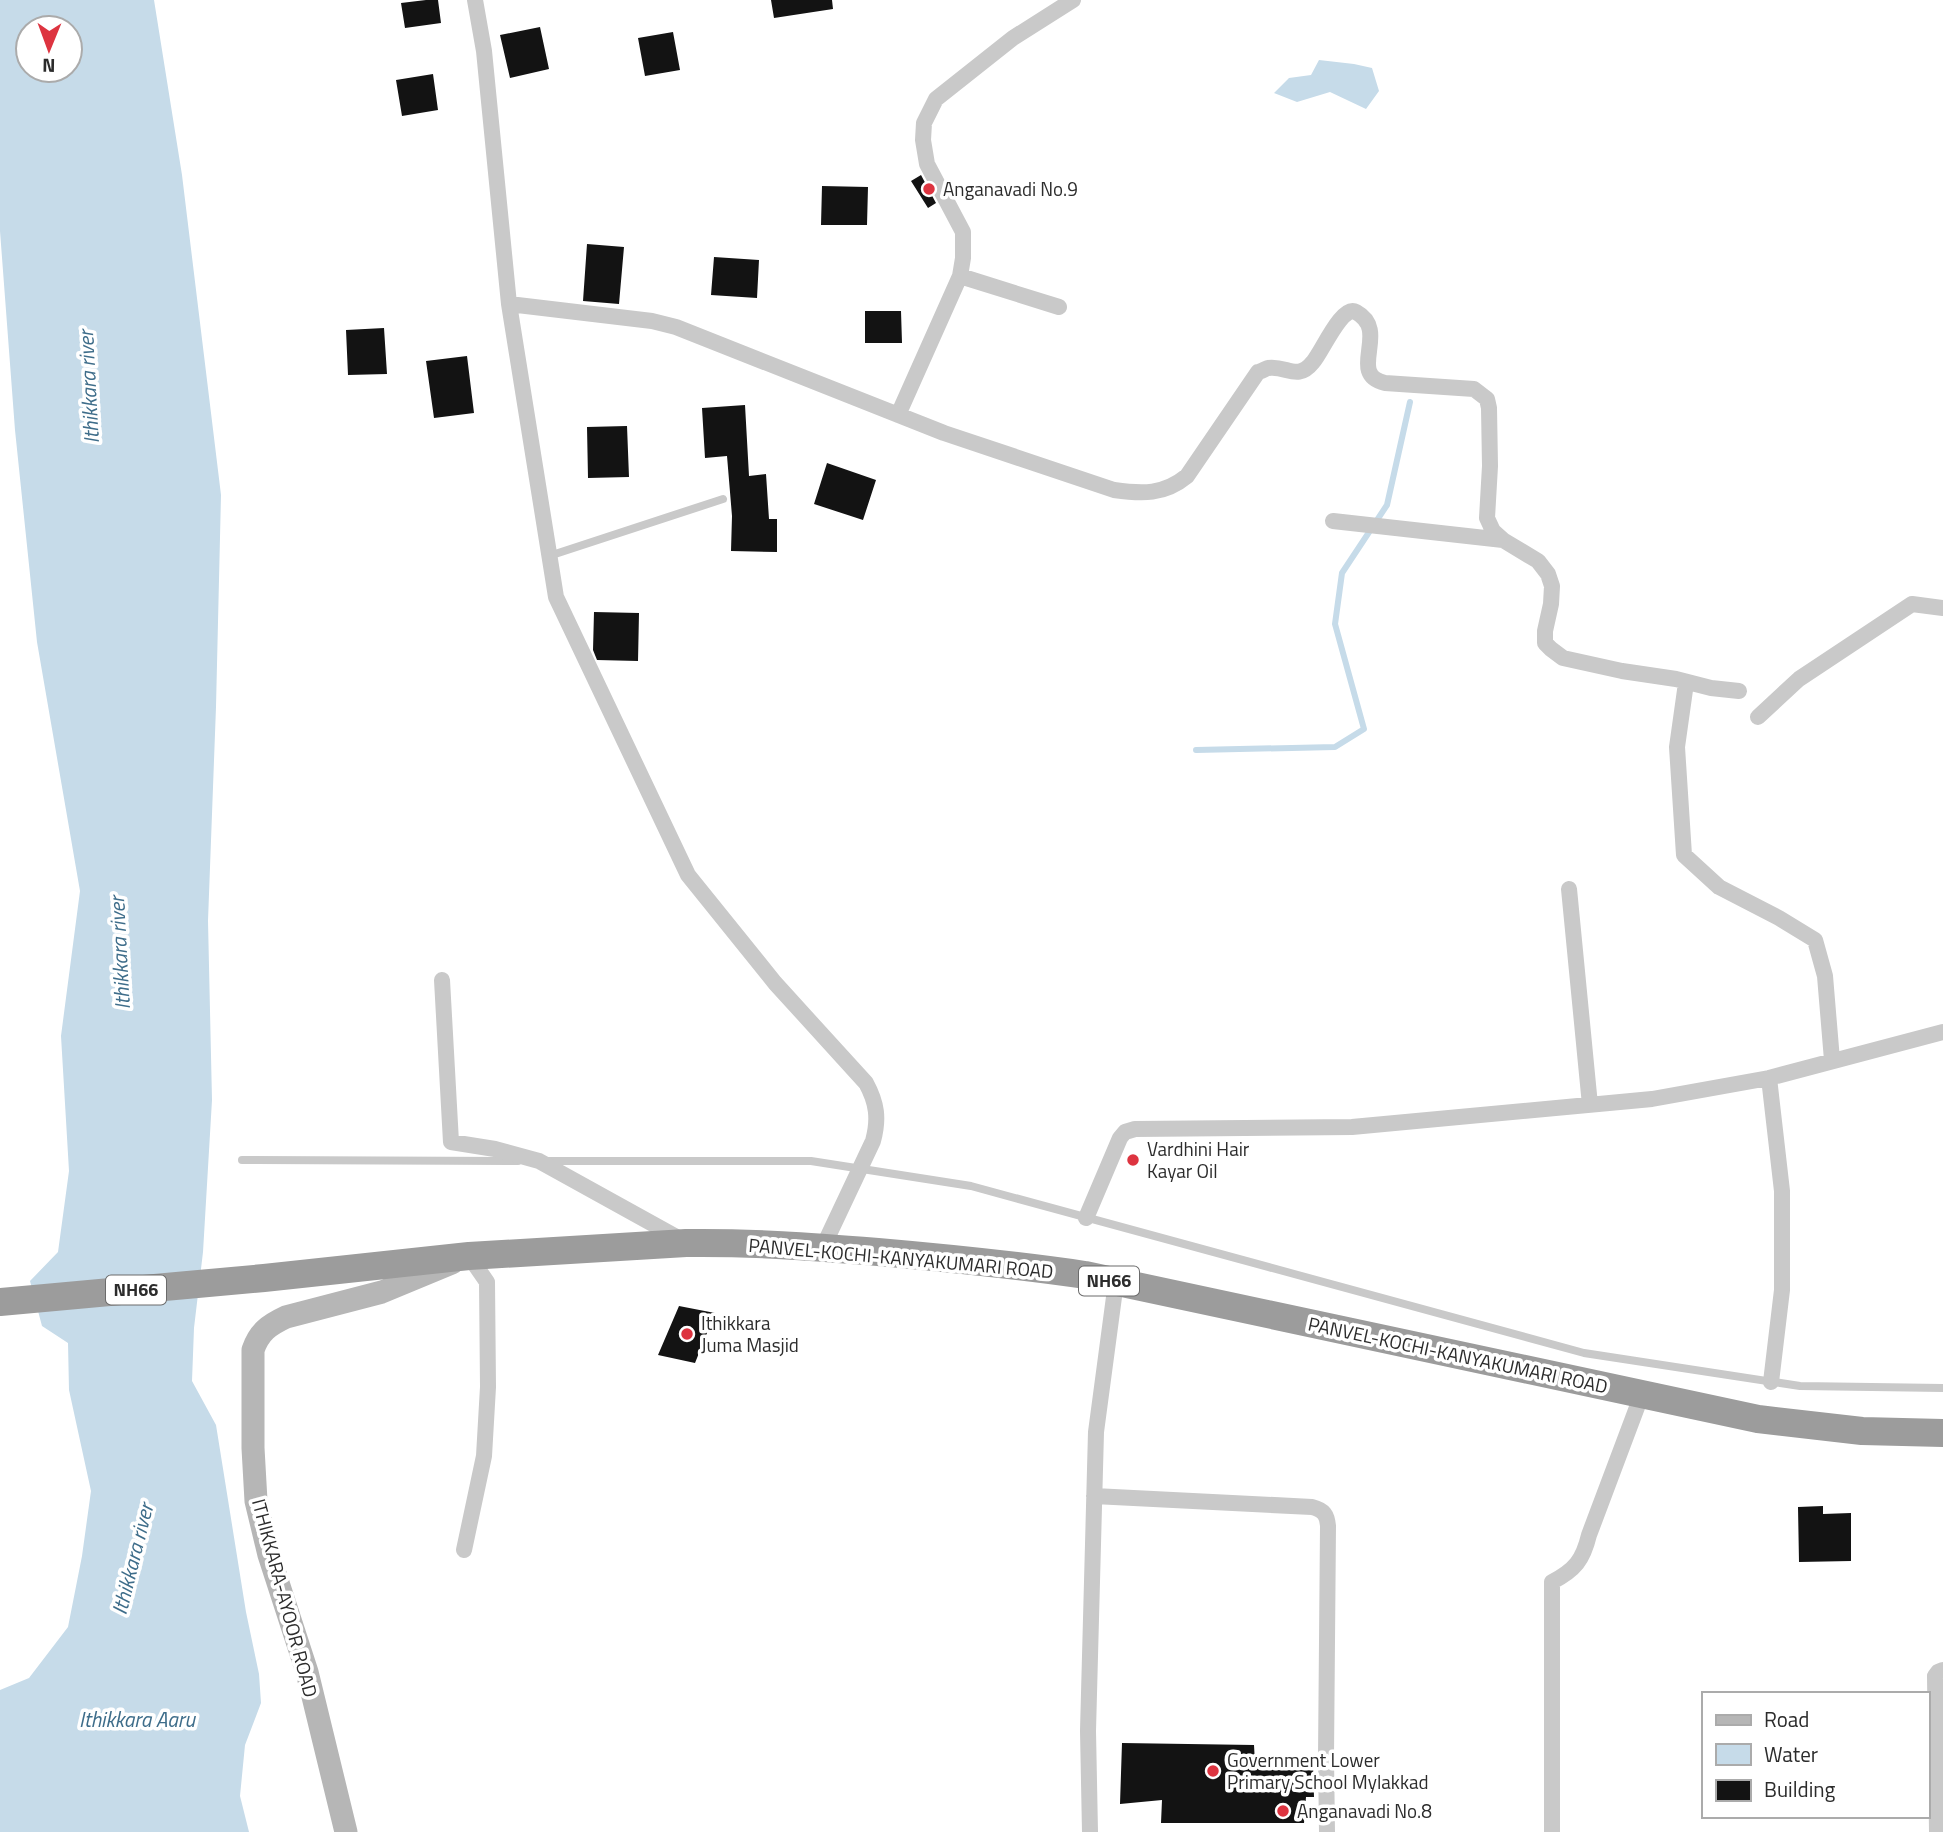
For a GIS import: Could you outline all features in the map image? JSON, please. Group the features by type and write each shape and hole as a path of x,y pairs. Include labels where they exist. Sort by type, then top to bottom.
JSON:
{"highway":[{"name":"PANVEL-KOCHI-KANYAKUMARI ROAD","path":"4,1302 469,1256 720,1242 823,1247 1021,1266 1085,1275 1758,1419 1861,1431 1943,1433"}],"main road":[{"name":"ITHIKKARA-AYOOR ROAD","path":"346,1832 307,1672 269,1555 256,1501 253,1350 257,1338 274,1323 286,1317 382,1292 469,1256"}],"street":[{"path":"475,0 484,51 509,304 556,597 688,875 775,983 866,1083 877,1111 873,1141 823,1247"},
{"path":"898,415 960,276 963,232 928,164 923,123 936,99 1013,38 1073,0"},
{"path":"960,276 1059,307"},
{"path":"509,304 652,321 676,327 944,433 1114,490 1153,493 1170,487 1187,476 1258,373 1268,368 1297,373 1303,371 1315,361 1343,315 1356,312 1370,325 1367,365 1373,379 1385,383 1474,389 1486,399 1489,408 1490,466 1486,512 1489,524 1503,540 1538,561 1548,574 1552,586 1545,643 1551,649 1563,658 1739,691"},
{"path":"1333,521 1503,540"},
{"path":"1758,717 1799,679 1912,604 1943,608"},
{"path":"1686,683 1677,747 1684,855 1719,887 1815,940 1825,976 1832,1060"},
{"path":"1569,890 1590,1105"},
{"path":"442,980 451,1142 495,1149 539,1161 686,1243"},
{"path":"1086,1217 1120,1138 1125,1132 1135,1129 1352,1127 1652,1099 1769,1078 1943,1032"},
{"path":"1769,1078 1782,1191 1782,1290 1771,1382"},
{"path":"464,1550 484,1456 488,1387 487,1282 469,1256"},
{"path":"1090,1832 1088,1731 1096,1432 1116,1282"},
{"path":"1552,1832 1552,1582 1569,1573 1584,1554 1642,1394"},
{"path":"1094,1496 1312,1507 1324,1512 1328,1526 1327,1832"},
{"path":"1937,1832 1935,1676 1943,1670"}],"lane":[{"path":"548,556 723,499"},
{"path":"242,1160 811,1161 971,1186 1584,1353 1800,1386 1943,1388"}],"water":[{"name":"Ithikkara Aaru","path":"0,0 154,0 182,175 221,495 208,921 212,1100 192,1381 216,1425 246,1612 259,1674 261,1703 245,1745 240,1796 249,1832 0,1832 0,1690 29,1678 68,1627 91,1491 69,1390 68,1343 42,1326 30,1281 58,1252 69,1171 61,1036 80,891 37,642 15,430 0,231"},
{"path":"1319,60 1372,68 1379,91 1366,109 1330,92 1297,102 1274,93 1289,78 1311,75"}],"building":[{"path":"438,0 441,23 405,28 401,3"},
{"path":"771,0 832,0 833,9 774,18"},
{"path":"540,27 549,69 510,78 500,35"},
{"path":"673,32 680,70 645,76 638,38"},
{"path":"433,74 438,110 402,116 396,80"},
{"path":"921,175 936,203 928,208 911,181"},
{"path":"822,186 868,187 867,225 821,225"},
{"path":"587,244 624,247 619,304 583,301"},
{"path":"714,257 759,260 757,298 711,295"},
{"path":"865,311 901,311 902,343 865,343"},
{"path":"384,328 387,374 348,375 346,330"},
{"path":"467,356 474,413 434,418 426,361"},
{"path":"745,405 749,476 766,474 769,519 777,519 777,552 731,551 732,516 727,456 705,458 702,408"},
{"path":"627,426 629,477 588,478 587,427"},
{"path":"827,463 876,480 863,520 814,504"},
{"path":"594,612 639,613 638,661 597,660 593,650"},
{"name":"Ithikkara Juma Masjid","path":"679,1306 715,1313 695,1363 658,1355"},
{"path":"1823,1506 1823,1514 1851,1513 1851,1561 1799,1562 1798,1507"},
{"name":"Government Lower Primary School Mylakkad","path":"1122,1743 1254,1745 1255,1763 1313,1763 1314,1797 1306,1797 1304,1823 1161,1823 1162,1800 1120,1804"}],"waterway":[{"path":"1196,750 1335,747 1364,729 1335,624 1342,573 1387,505 1410,402"}],"place":[{"name":"Anganavadi No.9","path":"929,189"},
{"name":"Vardhini Hair Kayar Oil","path":"1133,1160"},
{"name":"Ithikkara Juma Masjid","path":"687,1334"},
{"name":"Government Lower Primary School Mylakkad","path":"1213,1771"},
{"name":"Anganavadi No.8","path":"1283,1811"}],"water label":[{"name":"Ithikkara river","path":"89,387"},
{"name":"Ithikkara river","path":"120,953"},
{"name":"Ithikkara river","path":"133,1559"}]}
